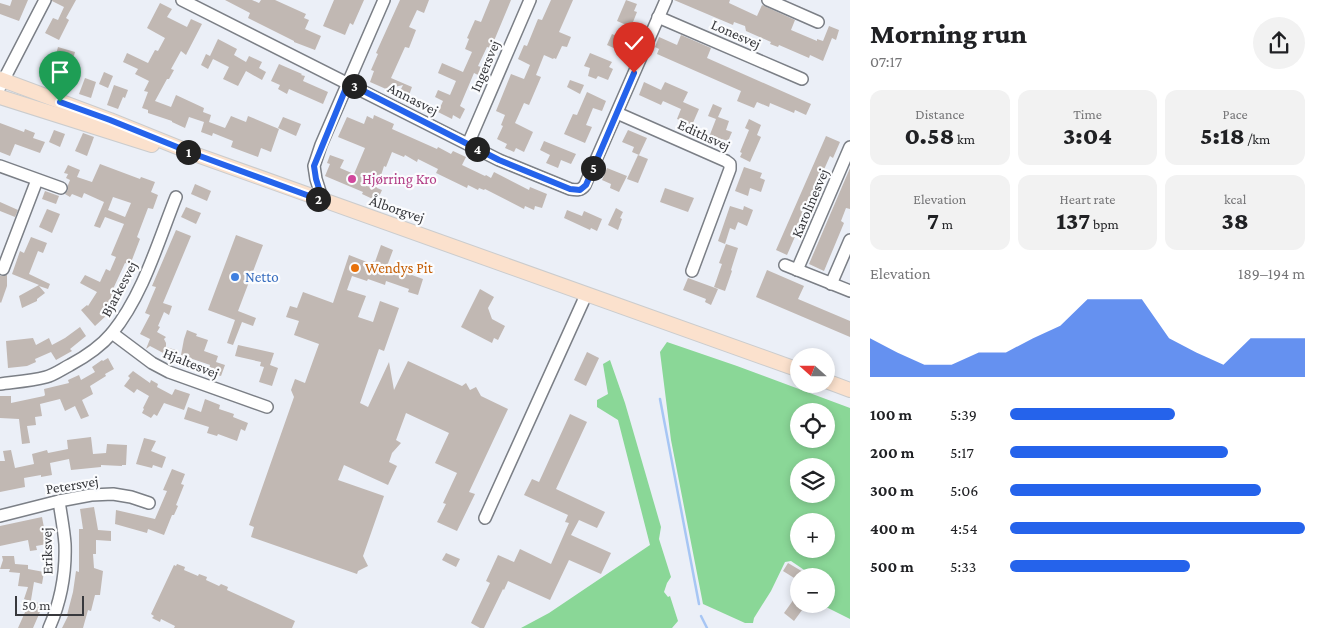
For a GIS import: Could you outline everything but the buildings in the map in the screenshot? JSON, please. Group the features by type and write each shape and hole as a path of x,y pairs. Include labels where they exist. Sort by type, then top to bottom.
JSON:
{"main road":[{"name":"Ålborgvej","path":"1,82 110,120 197,155 323,201 790,367"},
{"name":"Ålborgvej","path":"0,97 141,142 197,155"},
{"path":"835,384 850,390"}],"street":[{"path":"1,82 45,0"},
{"name":"Annasvej","path":"182,0 499,160 570,189 580,190 586,185 617,113"},
{"path":"323,201 314,166 384,0"},
{"name":"Ingersvej","path":"468,144 530,0"},
{"path":"617,113 666,0"},
{"path":"768,0 818,22"},
{"name":"Lonesvej","path":"658,17 802,80"},
{"name":"Edithsvej","path":"617,113 726,160 730,164 730,169 692,270"},
{"name":"Karolinesvej","path":"797,270 850,147"},
{"path":"0,166 61,188"},
{"path":"3,269 37,180"},
{"name":"Bjarkesvej","path":"0,384 48,376 95,350 112,333 131,304 145,276 176,197"},
{"path":"831,284 850,240"},
{"path":"785,265 850,291"},
{"path":"485,518 586,295"},
{"name":"Hjaltesvej","path":"112,333 152,364 169,372 267,407"},
{"name":"Petersvej","path":"0,516 91,495 113,494 149,503"},
{"name":"Eriksvej","path":"49,628 61,592 65,568 65,543 59,501"}],"green space":[{"path":"667,342 790,386 790,393 810,393 850,408 850,619 835,612 835,568 801,568 791,561 785,562 753,623 745,623 703,604 671,440 660,352"},
{"path":"610,360 625,403 661,527 659,539 671,577 664,592 668,597 670,596 678,621 672,628 521,628 549,613 650,545 618,420 597,407 597,400 608,394 603,364"}],"waterway":[{"path":"660,399 699,604"},
{"path":"701,616 707,628"}],"place":[{"name":"Hjørring Kro","path":"352,179"},
{"name":"Wendys Pit","path":"355,268"},
{"name":"Netto","path":"235,277"}],"route":[{"path":"60,102 323,201 314,166 348,83 499,160 570,189 580,190 586,185 634,73"}]}
